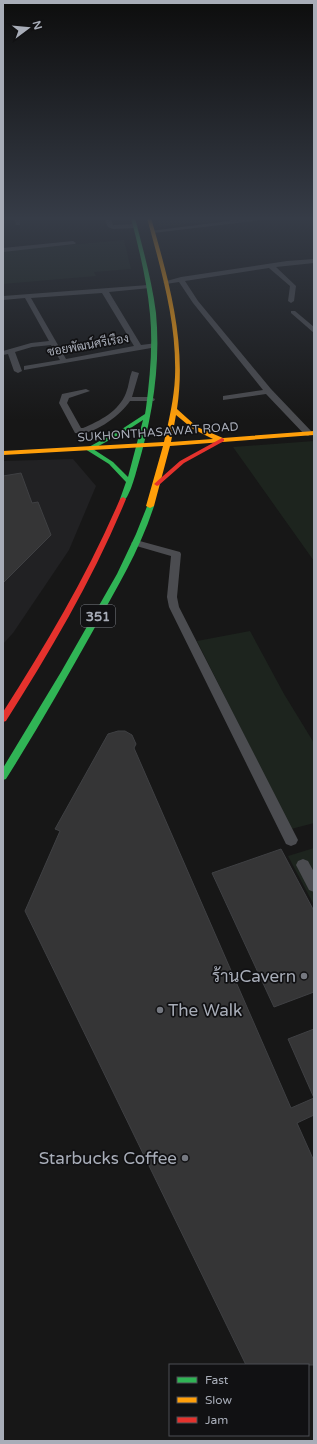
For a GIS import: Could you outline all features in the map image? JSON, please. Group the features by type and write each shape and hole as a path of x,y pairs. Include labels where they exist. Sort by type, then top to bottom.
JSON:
{"main road":[{"name":"351","path":"3,776 74,659 136,543 142,520 157,484 177,384 176,337 167,285"},
{"name":"351","path":"3,719 66,616 121,517 151,400 154,328 148,287"},
{"path":"152,384 177,384"},
{"path":"173,409 186,423 199,432 222,440"},
{"path":"88,448 124,430 147,415"},
{"name":"SUKHONTHASAWAT ROAD","path":"3,453 140,446 311,433"},
{"path":"157,484 182,462 222,440"},
{"path":"88,448 111,463 130,483"}],"street":[{"path":"186,285 195,302 268,391 311,433"},
{"path":"291,301 292,285"},
{"path":"3,298 148,287"},
{"path":"104,290 139,348"},
{"path":"27,296 64,361"},
{"path":"293,312 314,331"},
{"path":"3,353 21,349 32,350 55,345"},
{"name":"ซอยพัฒน์ศรีเรือง","path":"27,368 154,345"},
{"path":"11,351 18,371"},
{"path":"86,391 65,396 63,399 63,403 78,431 87,429 115,415 127,399 135,373"},
{"path":"226,398 268,391"},
{"path":"127,399 151,400"},
{"path":"136,543 176,554 172,597 174,607 291,840"},
{"path":"303,865 314,886"}],"shaded area":[{"path":"314,441 314,561 233,447"},
{"path":"73,459 96,486 69,550 13,633 3,644 3,461"},
{"path":"250,631 284,694 314,743 314,823 291,829 197,641"},
{"path":"314,848 314,905 288,856"}],"building":[{"path":"21,473 32,503 38,502 51,535 3,583 3,476"},
{"name":"The Walk","path":"118,731 125,731 132,735 136,744 134,748 291,1108 314,1098 314,1115 297,1123 314,1161 314,1365 246,1364 25,911 60,831 55,829 108,734"},
{"path":"281,849 314,911 314,992 274,1007 212,873"},
{"path":"314,1029 314,1098 288,1039"}],"traffic: fast":[{"path":"123,499 144,432 152,384 154,337 153,314 148,285"},
{"path":"88,449 124,430 147,415"},
{"path":"88,449 111,463 130,483"},
{"path":"3,776 52,695 121,574 140,534 150,506"}],"traffic: slow":[{"path":"150,506 159,477 170,430 177,385 178,367 176,341 167,285"},
{"path":"173,409 195,428 222,440"},
{"path":"3,453 140,446 314,433"}],"traffic: jam":[{"path":"157,484 182,462 222,440"},
{"path":"3,719 68,612 98,556 123,499"}],"place":[{"name":"ร้านCavern","path":"304,976"},
{"name":"The Walk","path":"160,1010"},
{"name":"Starbucks Coffee","path":"185,1158"}]}
